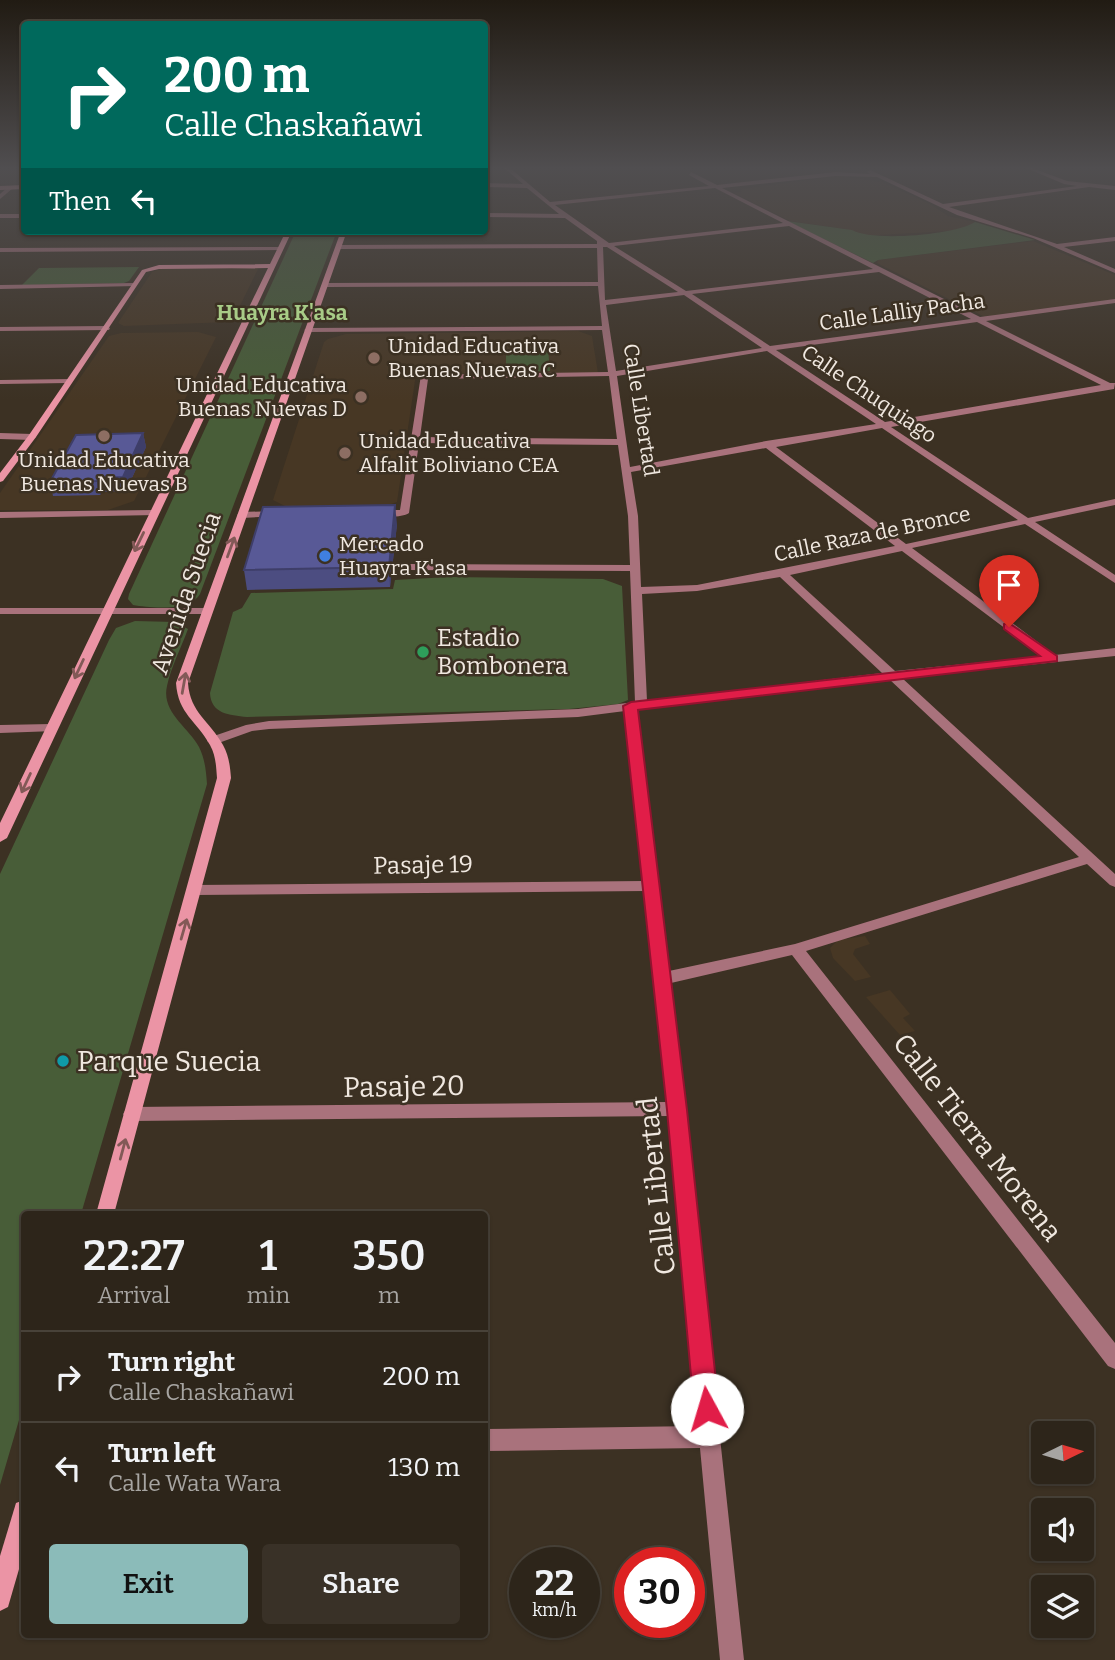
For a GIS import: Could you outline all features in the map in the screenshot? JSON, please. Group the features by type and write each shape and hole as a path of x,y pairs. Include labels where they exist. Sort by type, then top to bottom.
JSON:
{"main road":[{"name":"Avenida Suecia","path":"106,1211 224,778 222,755 193,719 181,694 181,683 339,247"},
{"path":"0,838 281,248"},
{"path":"0,479 32,437 144,271 159,267 272,266"},
{"path":"0,1599 21,1522"}],"street":[{"path":"339,247 474,245"},
{"name":"Calle Libertad","path":"603,245 602,303 634,516 636,706 652,886 732,1660"},
{"name":"Calle Chuquiago","path":"605,245 685,293 1024,522 1115,580"},
{"path":"832,245 1113,387"},
{"path":"1056,246 1060,245"},
{"path":"1056,246 1115,271"},
{"path":"0,250 281,248"},
{"path":"602,303 880,270"},
{"path":"325,285 601,284"},
{"path":"0,287 134,285"},
{"name":"Calle Lalliy Pacha","path":"416,440 424,377 611,374 767,349 1115,301"},
{"path":"0,329 106,328"},
{"path":"308,330 606,328"},
{"path":"0,382 68,381"},
{"path":"627,470 766,444 1113,387"},
{"path":"0,436 32,437"},
{"path":"364,513 404,513 416,440 621,442"},
{"path":"766,444 901,548 1052,658"},
{"name":"Calle Raza de Bronce","path":"635,591 697,588 782,573 1115,502"},
{"path":"0,515 153,513"},
{"path":"242,515 283,514"},
{"path":"406,567 636,568"},
{"path":"782,573 1115,882"},
{"path":"0,611 207,611"},
{"path":"213,741 250,728 269,725 578,713 893,675 1115,652"},
{"path":"0,729 51,728"},
{"path":"661,979 796,949 1090,859"},
{"name":"Pasaje 19","path":"195,890 652,886"},
{"name":"Calle Tierra Morena","path":"796,949 1115,1359"},
{"name":"Pasaje 20","path":"132,1114 677,1110"},
{"path":"488,1440 709,1437"}],"shaded area":[{"path":"997,245 1044,245 1115,275 1115,300 987,318 877,263 878,260"},
{"path":"163,268 258,269 233,320 229,322 124,326 118,323 152,272"},
{"path":"578,331 592,336 598,373 416,374 397,502 383,507 291,509 273,500 324,342 328,339 346,334"},
{"path":"198,332 216,337 134,501 108,510 0,510 0,493 109,336 121,333"},
{"path":"865,936 870,944 855,949 853,954 871,977 855,981 833,958 830,948 838,940"},
{"path":"890,990 910,1014 903,1018 915,1031 900,1035 866,997"}],"green space":[{"path":"289,245 332,245 200,594 187,604 159,608 133,605 128,599"},
{"path":"837,245 992,245 878,260 873,263"},
{"path":"139,267 129,281 124,283 22,285 39,268"},
{"path":"548,349 550,371 506,372 506,350"},
{"name":"Estadio Bombonera","path":"449,577 603,579 622,586 628,700 618,704 569,709 247,717 222,712 211,700 210,693 233,612 242,608 251,593 393,589 395,580"},
{"name":"Parque Suecia","path":"135,621 175,622 188,629 171,672 166,695 177,719 199,747 207,784 82,1211 21,1211 21,1413 0,1485 0,874 116,628"}],"building":[{"path":"143,433 123,477 99,478 97,481 50,482 76,435"},
{"name":"Mercado Huayra K'asa","path":"395,505 389,567 244,570 263,507"}],"place":[{"name":"Unidad Educativa Buenas Nuevas C","path":"374,358"},
{"name":"Unidad Educativa Buenas Nuevas D","path":"361,397"},
{"name":"Unidad Educativa Buenas Nuevas B","path":"104,436"},
{"name":"Unidad Educativa Alfalit Boliviano CEA","path":"345,453"},
{"name":"Mercado Huayra K'asa","path":"325,556"},
{"name":"Estadio Bombonera","path":"423,652"},
{"name":"Parque Suecia","path":"63,1061"}],"district":[{"name":"Huayra K'asa","path":"282,313"}],"route":[{"path":"707,1409 677,1110 631,706 1052,658 1009,627"}]}
